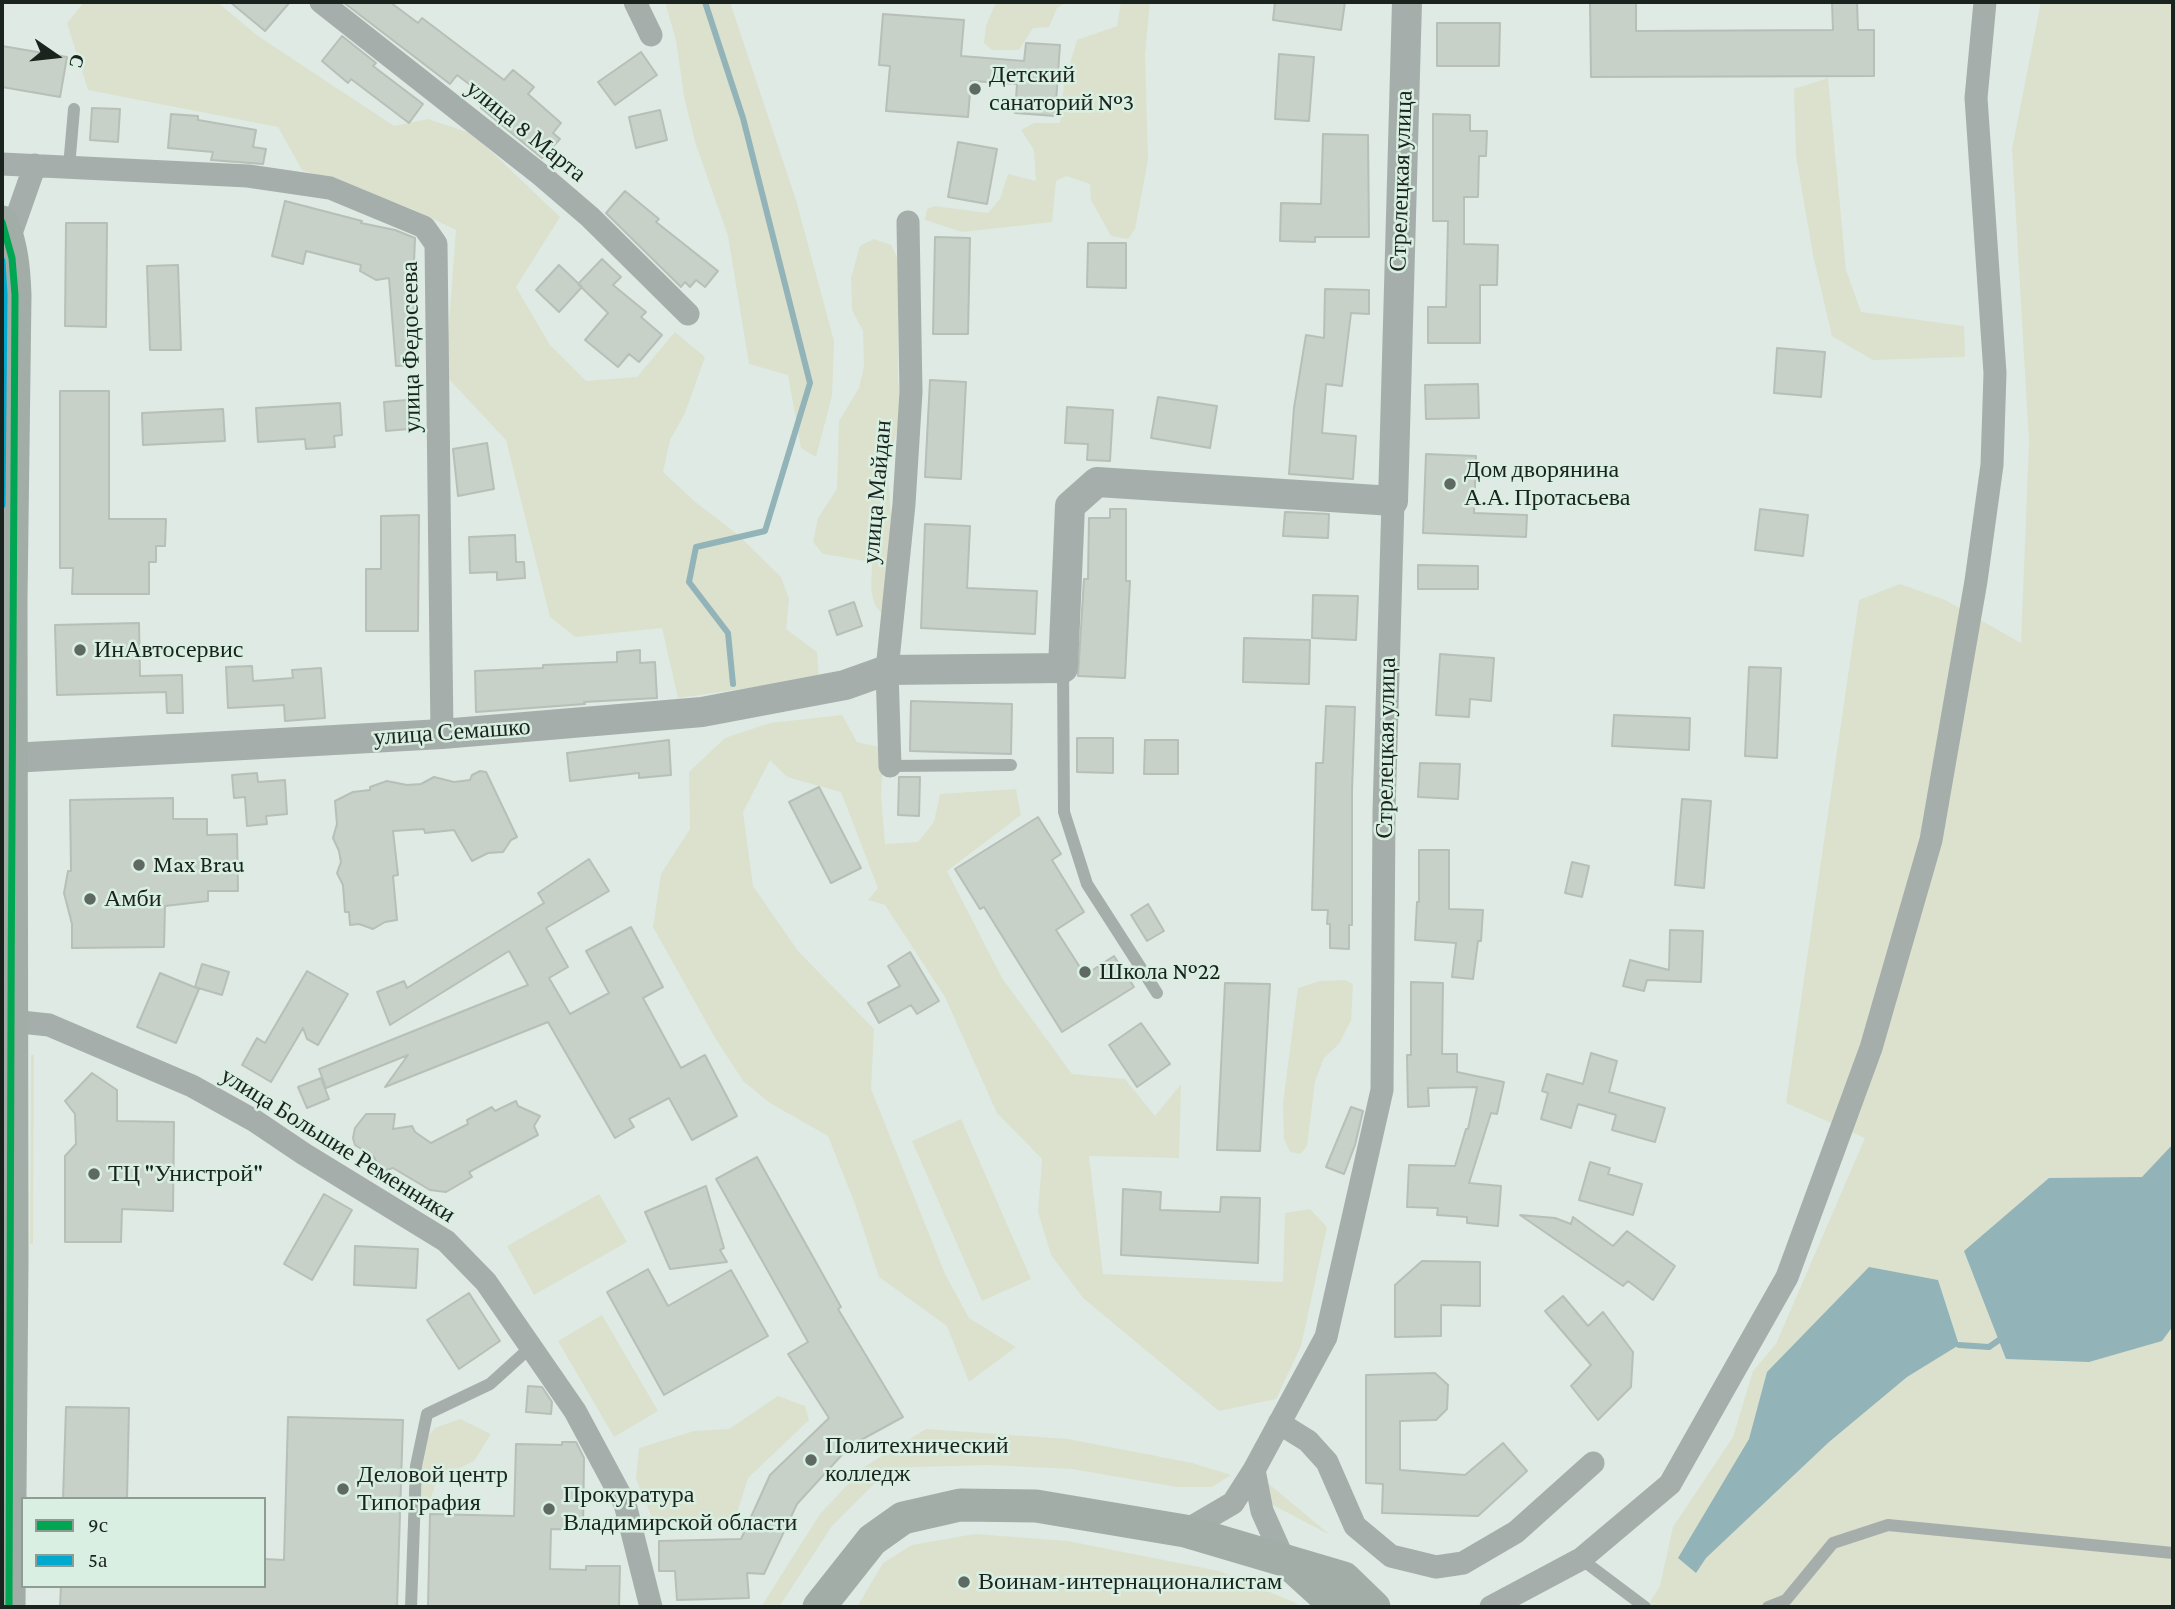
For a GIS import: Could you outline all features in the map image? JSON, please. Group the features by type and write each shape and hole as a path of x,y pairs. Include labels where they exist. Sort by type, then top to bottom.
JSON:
{"main road":[{"path":"6,230 14,265 15,320 6,1021 12,1261 6,1429 9,1607"},
{"path":"830,1600 872,1540 903,1518 960,1505 1036,1506 1185,1531 1344,1578 1374,1607"},
{"path":"1283,1558 1326,1597 1332,1607"}],"street":[{"name":"улица 8 Марта","path":"321,2 561,192 688,314"},
{"path":"635,2 651,35"},
{"name":"Стрелецкая улица","path":"1185,1531 1233,1503 1254,1470 1326,1337 1382,1090 1384,825 1407,2"},
{"path":"1491,1607 1581,1559 1670,1484 1787,1277 1871,1048 1931,840 1976,581 1992,465 1995,373 1976,98 1985,2"},
{"name":"улица Федосеева","path":"2,164 248,176 330,188 424,227 436,244 442,734"},
{"path":"6,230 35,166"},
{"name":"улица Майдан","path":"890,766 887,670 904,504 911,392 908,222"},
{"path":"1063,668 1070,506 1097,482 1393,501"},
{"name":"улица Семашко","path":"11,758 442,734 702,712 845,685 887,670 1063,668"},
{"name":"улица Большие Ременники","path":"6,1021 49,1025 192,1086 255,1121 446,1241 486,1282 575,1411 625,1504 651,1607"},
{"path":"1279,1423 1308,1441 1327,1462 1355,1527 1391,1556 1436,1567 1463,1563 1516,1532 1593,1463"},
{"path":"1254,1470 1262,1511 1283,1558"}],"lane":[{"path":"69,167 74,109"},
{"path":"1063,668 1064,811 1069,832 1087,884 1157,993"},
{"path":"890,766 1011,765"},
{"path":"411,1607 416,1466 427,1414 490,1384 532,1346"},
{"path":"1768,1607 1786,1600 1833,1543 1888,1525 2173,1553"},
{"path":"1581,1559 1645,1607"}],"green space":[{"path":"84,2 217,2 258,36 394,126 428,119 473,134 560,217 516,287 550,345 586,381 637,377 675,332 705,357 685,413 670,440 663,472 694,501 737,534 781,577 789,599 786,629 817,652 819,678 678,698 662,628 575,637 550,617 506,440 445,375 456,230 410,208 302,170 278,127 88,90 67,23"},
{"path":"665,2 730,2 796,200 834,341 832,396 816,457 801,448 788,375 749,364 728,236 695,142 684,96 676,40"},
{"path":"996,2 1068,2 1057,8 1049,27 1033,28 1019,50 992,50 984,43 986,26"},
{"path":"1121,2 1150,2 1145,55 1148,160 1135,229 1128,239 1111,236 1091,200 1090,184 1066,176 1056,181 1052,222 962,232 925,220 927,209 934,206 988,213 1000,199 1008,174 1036,181 1034,150 1021,130 1034,123 1060,123 1064,84 1077,40 1117,26"},
{"path":"2041,2 2173,2 2173,1607 1647,1607 1660,1586 1673,1527 1733,1437 1753,1371 1776,1344 1865,1138 1786,1103 1859,600 1900,584 1945,600 2021,643 2029,441 2012,149"},
{"path":"1828,78 1846,270 1861,312 1964,326 1965,357 1873,360 1832,336 1813,255 1796,156 1794,89"},
{"path":"874,239 891,245 898,259 898,380 902,413 887,468 895,561 884,614 873,598 872,562 823,554 813,542 818,518 837,489 839,421 859,388 864,366 863,331 852,310 851,278 860,246"},
{"path":"842,715 857,742 884,748 881,796 885,844 918,842 934,822 940,794 1016,789 1021,815 947,871 1002,978 1072,1074 1125,1079 1155,1116 1181,1084 1179,1158 1089,1156 1103,1274 1283,1282 1285,1213 1310,1209 1327,1227 1301,1346 1276,1399 1219,1411 1083,1298 1051,1255 1038,1212 1042,1159 997,1113 945,997 885,905 868,900 878,888 841,792 787,777 770,760 743,812 753,886 798,951 874,1029 871,1089 945,1274 969,1318 1016,1347 969,1382 947,1326 879,1277 855,1204 828,1136 770,1103 743,1081 714,1036 653,927 661,874 690,829 689,772 725,738 770,723"},
{"path":"1345,980 1353,984 1351,1020 1339,1044 1324,1058 1315,1081 1307,1146 1300,1154 1290,1152 1284,1139 1283,1103 1298,988 1320,981"},
{"path":"31,1055 34,1055 33,1244 30,1244"},
{"path":"961,1119 1031,1279 982,1301 912,1141"},
{"path":"599,1194 627,1242 534,1295 507,1246"},
{"path":"602,1315 658,1411 614,1437 558,1341"},
{"path":"778,1396 805,1406 809,1420 748,1478 733,1526 654,1522 636,1479 639,1448 694,1431 729,1429"},
{"path":"460,1419 491,1434 474,1461 437,1479 427,1511 419,1497 419,1464 426,1439 435,1428"},
{"path":"926,1429 1068,1439 1192,1463 1231,1475 1212,1487 1177,1487 1072,1469 990,1465 913,1467 877,1481 832,1526 779,1607 761,1607 820,1514 864,1467"},
{"path":"1263,1482 1269,1484 1330,1535 1269,1503"},
{"path":"975,1534 1068,1541 1219,1571 1300,1607 857,1607 883,1563 912,1545"}],"water":[{"path":"2173,1144 2173,1326 2162,1341 2089,1362 2006,1359 1964,1251 2049,1178 2142,1177"},
{"path":"1869,1267 1938,1280 1959,1345 1907,1377 1829,1442 1706,1558 1696,1573 1678,1558 1749,1439 1767,1372"}],"building":[{"path":"230,2 290,2 265,31"},
{"path":"343,2 390,2 418,23 422,18 504,80 513,70 534,87 528,94 561,123 553,133 560,139 542,158 481,108 489,99 457,75 450,84"},
{"path":"1275,2 1345,2 1341,30 1273,20"},
{"path":"1590,2 1636,2 1636,31 1833,30 1832,2 1857,2 1858,30 1874,30 1874,76 1591,77"},
{"path":"883,14 964,20 961,56 1024,61 1026,43 1060,45 1055,116 1015,113 1017,84 971,81 968,117 886,111 890,66 879,65"},
{"path":"1437,23 1500,23 1499,66 1437,66"},
{"path":"342,36 376,63 373,66 423,104 409,123 351,79 348,83 322,61"},
{"path":"2,46 67,57 60,97 2,87"},
{"path":"641,52 657,75 615,105 598,82"},
{"path":"1279,54 1314,57 1309,121 1275,119"},
{"path":"92,108 120,109 118,142 90,140"},
{"path":"660,110 667,140 636,148 629,117"},
{"path":"171,114 198,116 198,120 256,130 253,147 266,149 263,164 211,160 213,152 168,148"},
{"path":"1433,114 1470,115 1470,131 1487,131 1486,156 1479,156 1478,197 1464,197 1464,244 1498,245 1497,285 1480,285 1480,343 1428,343 1428,307 1446,307 1448,221 1433,221"},
{"path":"1323,134 1368,135 1369,237 1315,237 1315,242 1280,241 1281,203 1321,204"},
{"path":"958,142 997,149 987,204 948,197"},
{"path":"625,191 659,219 656,222 718,271 705,287 696,280 690,287 685,282 681,287 606,213"},
{"path":"285,201 395,230 415,238 413,288 417,365 396,366 389,278 376,280 360,271 361,265 306,251 303,264 272,256"},
{"path":"66,223 107,223 106,327 65,326"},
{"path":"935,237 970,238 968,334 933,334"},
{"path":"1088,243 1126,243 1126,288 1087,287"},
{"path":"602,259 621,277 613,285 646,312 641,317 662,335 639,362 629,354 618,367 585,340 608,313 578,284"},
{"path":"178,265 181,350 150,350 147,266"},
{"path":"559,265 582,287 559,312 536,290"},
{"path":"1325,289 1369,290 1369,314 1351,313 1342,386 1326,384 1322,433 1356,436 1353,479 1289,474 1294,408 1306,335 1324,338"},
{"path":"1777,348 1825,352 1821,397 1774,393"},
{"path":"930,380 966,382 961,479 925,477"},
{"path":"1478,384 1479,418 1426,419 1425,385"},
{"path":"60,391 109,391 109,519 166,519 165,546 156,546 156,562 149,562 149,594 72,594 73,568 60,568"},
{"path":"1158,397 1217,406 1210,448 1151,438"},
{"path":"418,399 420,428 386,431 384,402"},
{"path":"340,403 342,435 334,436 335,447 306,449 305,439 258,442 256,408"},
{"path":"1067,407 1113,410 1110,461 1087,460 1088,444 1065,443"},
{"path":"223,409 225,441 143,445 142,413"},
{"path":"487,443 494,489 458,496 453,449"},
{"name":"Дом дворянина А.А. Протасьева","path":"1426,454 1476,456 1474,513 1527,515 1526,537 1423,533"},
{"path":"1110,509 1126,509 1126,581 1130,581 1125,678 1078,676 1084,579 1088,579 1089,518 1110,518"},
{"path":"1760,509 1808,515 1803,556 1755,550"},
{"path":"1285,512 1329,514 1328,538 1283,536"},
{"path":"419,515 418,631 366,631 366,569 381,569 381,516"},
{"path":"925,524 970,526 967,588 1037,591 1035,634 921,628"},
{"path":"515,535 516,562 524,562 525,578 497,580 497,572 470,573 469,537"},
{"path":"1418,565 1478,566 1478,589 1418,589"},
{"path":"1313,595 1358,596 1356,640 1312,638"},
{"path":"854,602 862,626 837,635 829,611"},
{"path":"139,623 140,676 182,675 183,713 167,713 166,692 57,695 55,625"},
{"path":"1244,638 1310,640 1309,684 1243,682"},
{"path":"640,650 640,663 655,662 657,698 476,712 475,671 617,662 617,652"},
{"path":"1440,654 1494,658 1491,701 1470,699 1469,717 1436,715"},
{"path":"252,666 253,681 293,678 292,670 321,668 325,718 285,721 284,705 228,708 226,667"},
{"path":"1749,667 1781,668 1777,758 1745,756"},
{"path":"911,701 1012,704 1011,754 910,751"},
{"path":"1326,706 1355,707 1352,925 1349,925 1349,949 1330,948 1328,910 1312,910 1316,763 1323,763"},
{"path":"1614,715 1690,718 1689,750 1612,746"},
{"path":"1077,738 1113,738 1113,773 1077,772"},
{"path":"669,740 671,775 639,778 639,773 570,781 567,753"},
{"path":"1145,740 1178,740 1178,774 1144,774"},
{"path":"1420,763 1460,764 1458,799 1418,797"},
{"path":"480,771 486,772 517,837 511,840 503,852 488,853 472,861 454,830 425,833 424,829 393,831 398,875 393,876 397,920 385,922 373,929 359,924 350,925 349,912 345,912 343,885 337,873 341,862 333,838 337,824 335,801 353,792 370,790 370,787 387,781 407,785 421,784 434,777 454,782 470,780 472,775"},
{"path":"257,773 258,782 285,780 287,814 266,816 267,824 247,826 245,797 234,798 232,775"},
{"path":"899,777 920,777 919,816 898,815"},
{"path":"819,787 861,868 831,883 789,802"},
{"path":"173,798 173,819 207,819 207,835 237,834 238,891 208,891 208,901 165,906 164,947 72,948 72,924 64,893 68,871 71,871 70,800"},
{"path":"1682,799 1711,801 1704,888 1675,885"},
{"path":"1038,817 1061,854 1052,860 1084,912 1056,930 1085,975 1114,956 1134,987 1062,1032 984,907 980,909 955,869"},
{"path":"1419,850 1449,850 1449,909 1483,910 1481,941 1478,941 1473,979 1452,977 1456,943 1415,940 1419,902"},
{"path":"589,859 609,891 546,928 568,967 549,978 570,1014 609,993 586,951 631,927 663,987 643,998 681,1068 705,1055 737,1116 692,1140 669,1098 629,1119 634,1127 615,1138 548,1022 385,1087 408,1055 326,1088 319,1069 528,985 509,951 390,1025 377,992 404,981 407,988 544,903 538,893"},
{"path":"1572,862 1589,866 1582,897 1565,893"},
{"path":"1148,904 1164,931 1147,941 1131,915"},
{"path":"1670,930 1703,931 1701,982 1647,980 1644,991 1623,986 1630,960 1669,970"},
{"path":"910,952 939,1001 917,1014 911,1005 879,1023 868,1003 900,986 888,966"},
{"path":"202,964 229,972 222,995 195,987"},
{"path":"307,971 348,994 318,1045 307,1039 303,1028 271,1082 242,1065 257,1038 265,1043"},
{"path":"160,973 199,989 176,1043 137,1027"},
{"path":"1411,982 1443,983 1442,1054 1457,1054 1457,1072 1504,1082 1497,1114 1491,1113 1469,1183 1501,1186 1498,1226 1467,1223 1467,1217 1437,1215 1438,1208 1407,1207 1409,1165 1455,1166 1468,1129 1477,1087 1428,1088 1429,1106 1408,1107 1407,1055 1411,1055"},
{"path":"1225,983 1270,984 1260,1151 1217,1150"},
{"path":"1141,1023 1170,1064 1137,1087 1109,1045"},
{"path":"1591,1053 1617,1061 1609,1092 1665,1108 1655,1142 1612,1130 1616,1115 1578,1104 1571,1128 1541,1119 1548,1093 1542,1091 1547,1074 1583,1084"},
{"name":"ТЦ \"Унистрой\"","path":"92,1073 117,1090 117,1121 174,1122 173,1211 122,1209 121,1242 65,1242 65,1156 76,1144 75,1114 65,1101"},
{"path":"321,1078 329,1099 307,1108 298,1087"},
{"path":"516,1101 518,1106 540,1116 534,1126 538,1135 469,1172 472,1177 446,1192 430,1190 393,1168 386,1170 379,1167 374,1157 355,1145 353,1138 355,1128 366,1114 395,1114 393,1129 412,1126 415,1132 431,1143 468,1124 467,1120 492,1107 495,1111"},
{"path":"1351,1107 1363,1111 1355,1145 1344,1174 1326,1167"},
{"name":"Политехнический колледж","path":"757,1157 841,1307 838,1309 903,1417 850,1446 797,1504 764,1574 747,1573 749,1598 677,1600 675,1571 659,1571 659,1541 741,1539 770,1475 829,1418 788,1354 808,1342 716,1179"},
{"path":"1590,1162 1610,1168 1608,1174 1642,1184 1633,1215 1579,1200"},
{"path":"706,1186 724,1248 720,1250 727,1262 670,1269 645,1212"},
{"path":"1123,1189 1161,1192 1160,1210 1220,1212 1221,1197 1260,1198 1258,1263 1121,1255"},
{"path":"324,1194 352,1210 312,1280 284,1264"},
{"path":"1520,1215 1555,1218 1571,1224 1573,1217 1613,1246 1627,1231 1675,1266 1653,1300 1628,1281 1623,1286"},
{"path":"355,1246 418,1249 416,1288 354,1285"},
{"path":"1422,1261 1480,1262 1480,1306 1441,1305 1441,1336 1395,1337 1395,1285"},
{"path":"648,1269 668,1306 731,1270 768,1336 664,1395 607,1292"},
{"path":"469,1293 500,1341 459,1369 427,1320"},
{"path":"1563,1296 1588,1326 1603,1312 1633,1352 1631,1387 1598,1420 1571,1386 1591,1365 1545,1311"},
{"path":"1435,1373 1448,1385 1447,1409 1436,1420 1400,1421 1400,1470 1465,1475 1503,1443 1527,1471 1478,1516 1382,1513 1383,1484 1366,1483 1366,1375"},
{"path":"528,1386 542,1387 552,1402 551,1414 526,1412"},
{"path":"66,1407 129,1408 127,1497 63,1497"},
{"name":"Деловой центр Типография","path":"288,1417 403,1420 397,1607 60,1607 61,1588 266,1588 266,1559 284,1560"},
{"name":"Прокуратура Владимирской области","path":"562,1442 576,1442 584,1458 583,1530 551,1529 550,1569 586,1570 586,1566 620,1566 619,1607 428,1607 430,1514 514,1516 516,1444 562,1445"}],"waterway":[{"path":"705,2 743,118 810,383 765,531 696,547 689,582 728,633 733,684"},
{"path":"1959,1345 1989,1347 1999,1340"}],"transit line":[{"name":"9с","path":"2,222 12,258 15,295 9,1607"},
{"name":"5а","path":"2,261 2,505"}],"place":[{"name":"Детский санаторий №3","path":"975,89"},
{"name":"Дом дворянина А.А. Протасьева","path":"1450,484"},
{"name":"ИнАвтосервис","path":"80,650"},
{"name":"Max Brau","path":"139,865"},
{"name":"Амби","path":"90,899"},
{"name":"Школа №22","path":"1085,972"},
{"name":"ТЦ \"Унистрой\"","path":"94,1174"},
{"name":"Политехнический колледж","path":"811,1460"},
{"name":"Деловой центр Типография","path":"343,1489"},
{"name":"Прокуратура Владимирской области","path":"549,1509"},
{"name":"Воинам-интернационалистам","path":"964,1582"}]}
